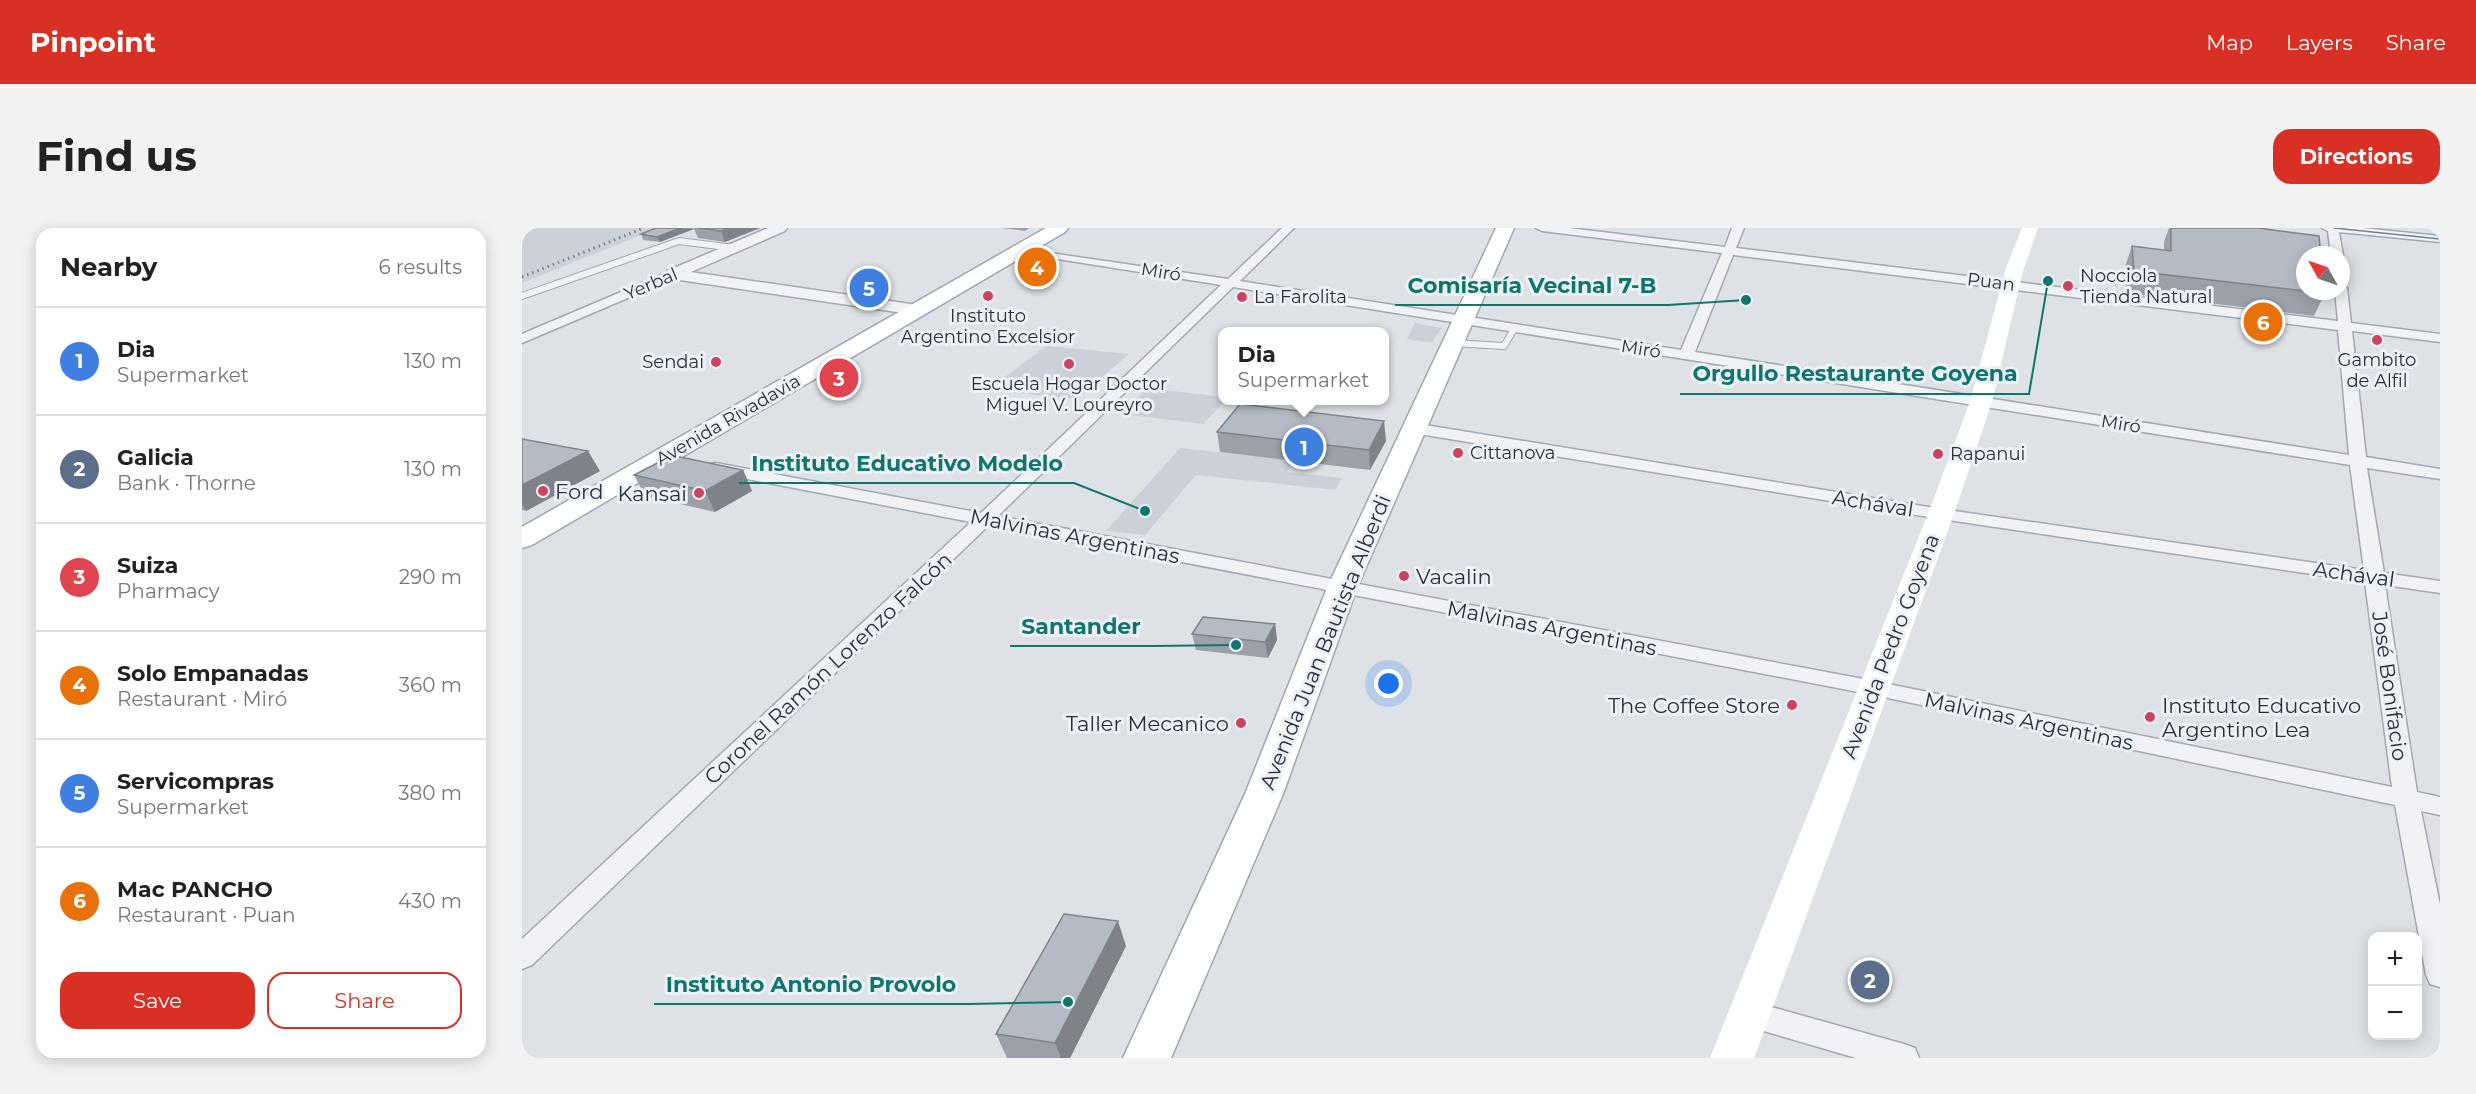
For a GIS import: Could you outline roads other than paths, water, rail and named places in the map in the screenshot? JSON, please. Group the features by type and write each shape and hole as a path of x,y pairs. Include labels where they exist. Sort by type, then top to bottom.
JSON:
{"main road":[{"name":"Avenida Rivadavia","path":"522,539 681,462 917,310 1059,228"},
{"name":"Avenida Juan Bautista Alberdi","path":"1147,1058 1264,795 1342,588 1505,228"},
{"name":"Avenida Pedro Goyena","path":"1732,1058 1941,514 1981,402 2010,284 2030,228"}],"street":[{"name":"Yerbal","path":"522,339 780,228"},
{"name":"Coronel Ramón Lorenzo Falcón","path":"522,957 986,518 1288,228"},
{"name":"Puan","path":"1542,228 2440,338"},
{"path":"1686,356 1738,228"},
{"path":"2328,228 2440,239"},
{"path":"2333,228 2336,246"},
{"name":"Miró","path":"1020,250 1229,283 1457,332 1514,329 2440,474"},
{"path":"673,274 917,310"},
{"name":"José Bonifacio","path":"2343,300 2358,460 2406,800 2440,975"},
{"name":"Achával","path":"1413,428 1941,514 2440,587"},
{"name":"Malvinas Argentinas","path":"681,462 1874,688 2440,807"},
{"path":"1750,1014 1904,1058"}],"lane":[{"path":"522,296 690,236"},
{"path":"679,241 735,248"},
{"path":"1457,332 1504,346 1514,329"}],"tram line":[{"path":"2334,228 2440,239"}],"railway":[{"path":"522,277 644,228"}],"place":[{"name":"Solo Empanadas","path":"1037,267"},
{"name":"Orgullo Restaurante Goyena","path":"2048,281"},
{"name":"Nocciola Tienda Natural","path":"2068,286"},
{"name":"Servicompras","path":"869,288"},
{"name":"Instituto Argentino Excelsior","path":"988,296"},
{"name":"La Farolita","path":"1242,297"},
{"name":"Comisaría Vecinal 7-B","path":"1746,300"},
{"name":"Mac PANCHO","path":"2263,322"},
{"name":"Gambito de Alfil","path":"2377,340"},
{"name":"Sendai","path":"716,362"},
{"name":"Escuela Hogar Doctor Miguel V. Loureyro","path":"1069,364"},
{"name":"Suiza","path":"839,378"},
{"name":"Dia","path":"1304,447"},
{"name":"Cittanova","path":"1458,453"},
{"name":"Rapanui","path":"1938,454"},
{"name":"Ford","path":"543,491"},
{"name":"Kansai","path":"699,493"},
{"name":"Instituto Educativo Modelo","path":"1145,511"},
{"name":"Vacalin","path":"1404,576"},
{"name":"Santander","path":"1236,645"},
{"name":"The Coffee Store","path":"1792,705"},
{"name":"Instituto Educativo Argentino Lea","path":"2150,717"},
{"name":"Taller Mecanico","path":"1241,723"},
{"name":"Galicia","path":"1870,980"},
{"name":"Instituto Antonio Provolo","path":"1068,1002"}]}
